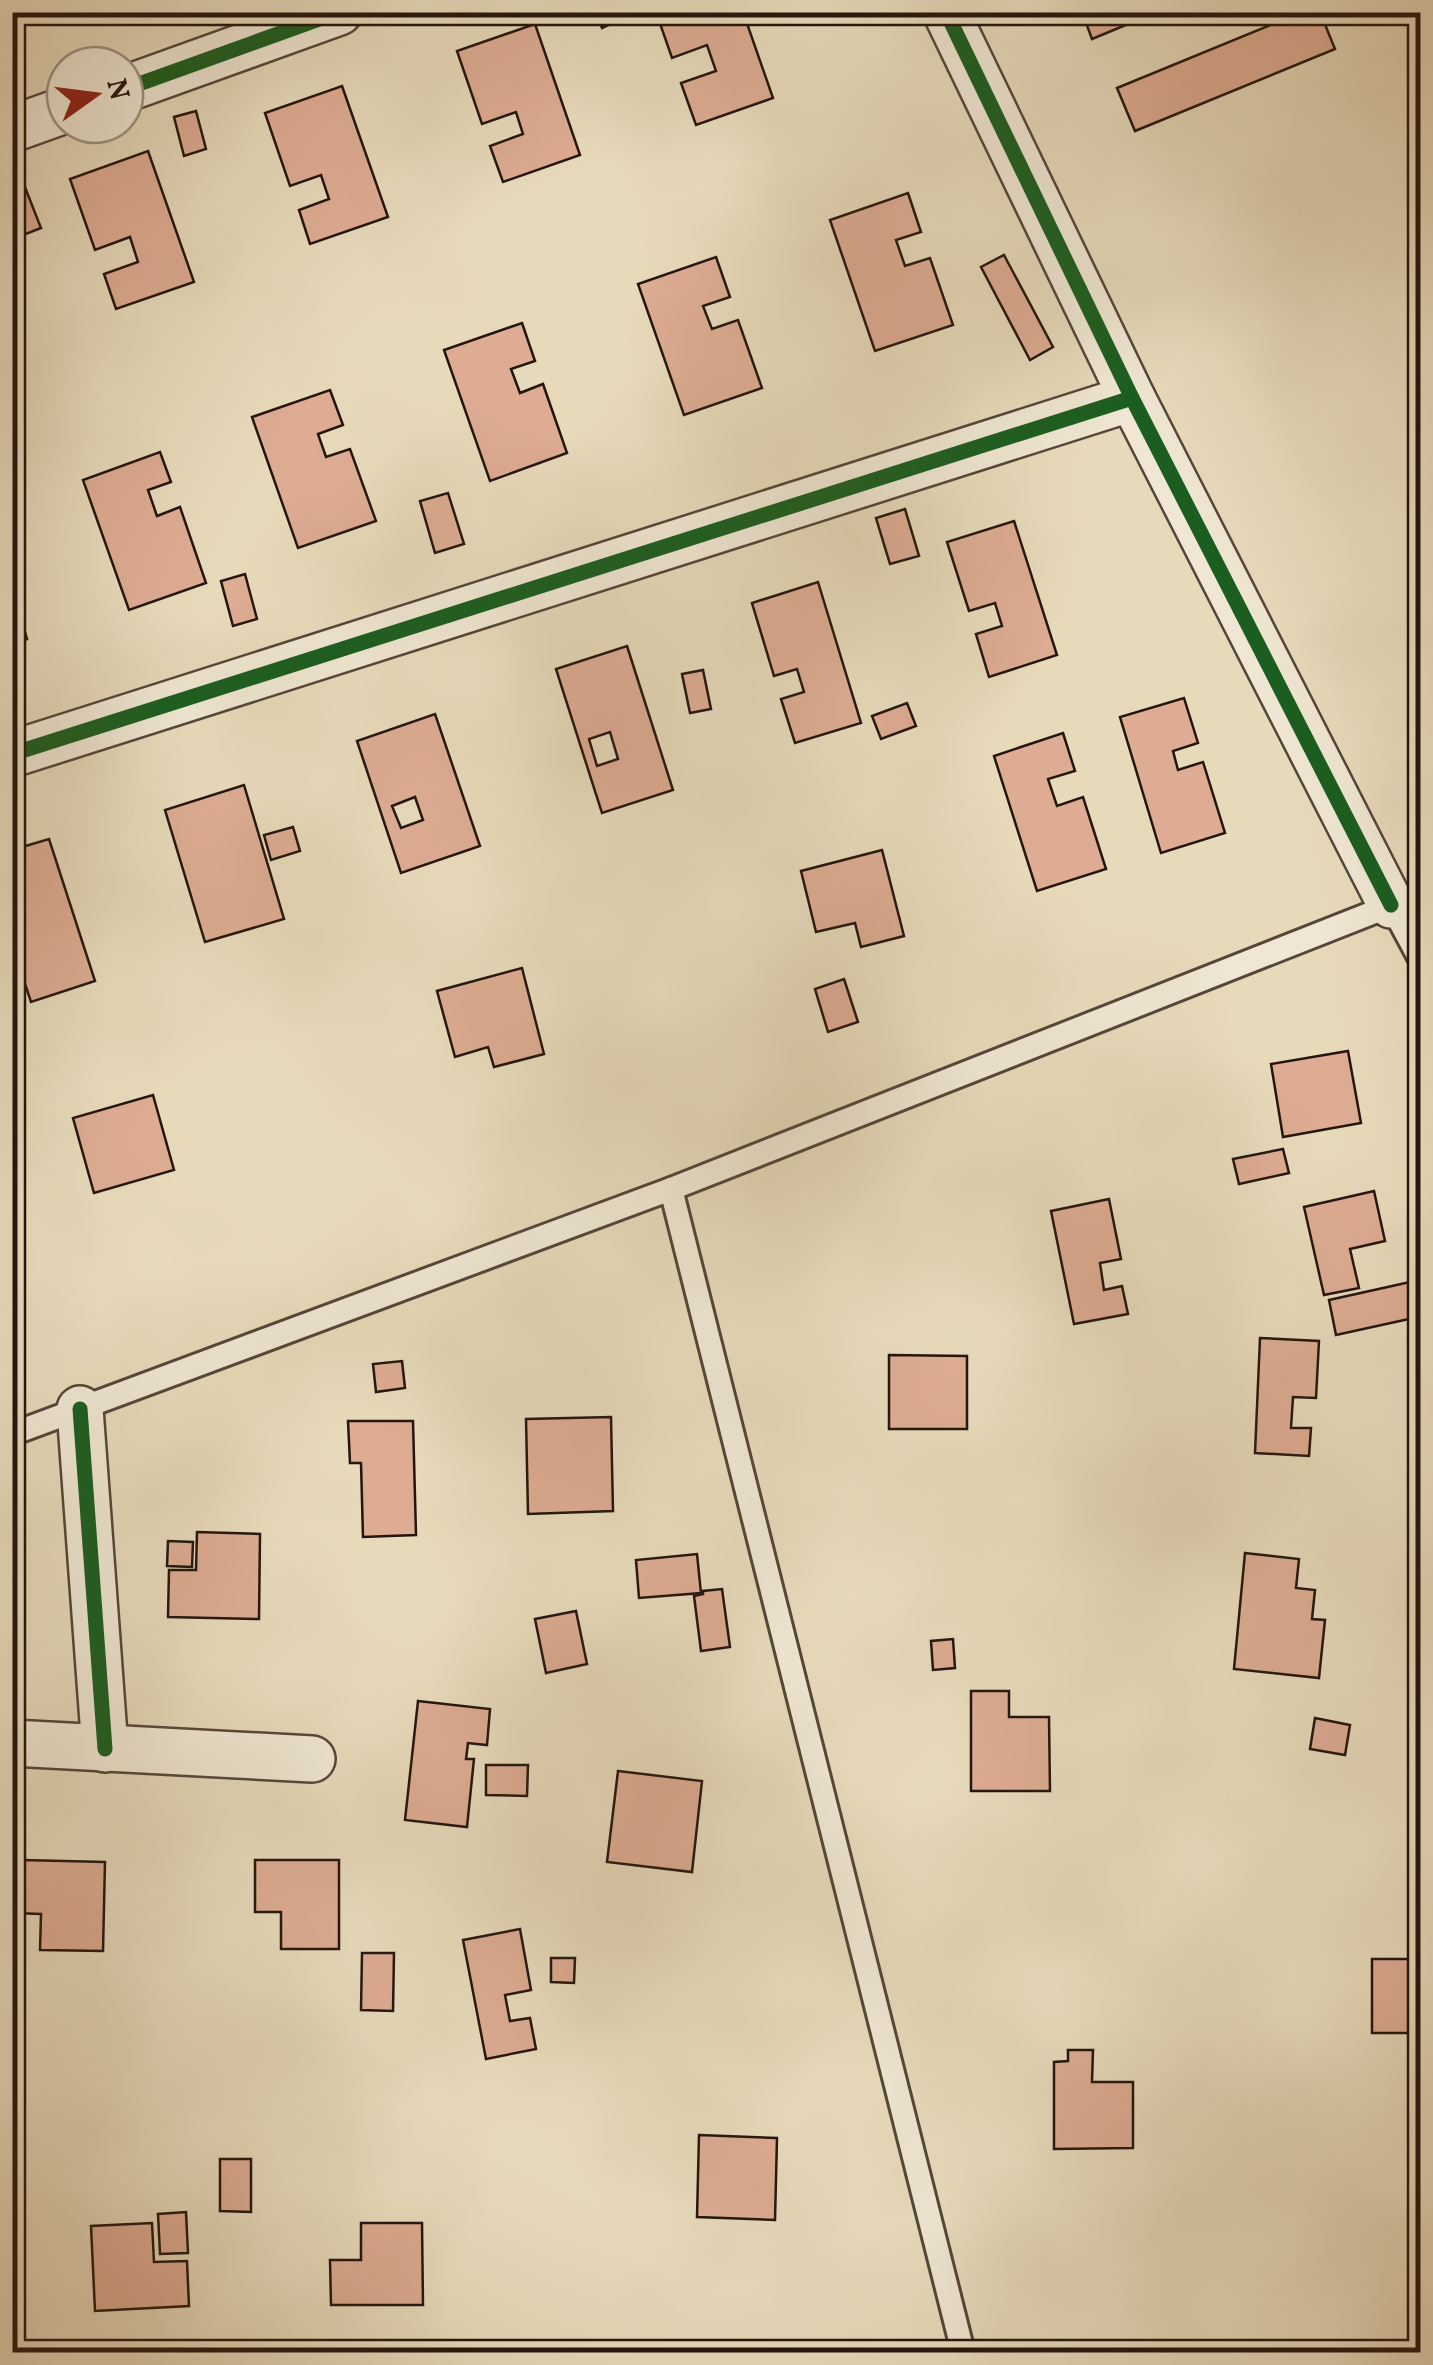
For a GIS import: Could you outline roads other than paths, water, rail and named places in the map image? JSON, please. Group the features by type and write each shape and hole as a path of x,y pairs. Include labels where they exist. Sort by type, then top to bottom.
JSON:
{"street":[{"path":"145,82 340,12"},
{"path":"946,12 1132,398 1406,900"},
{"path":"12,128 45,117"},
{"path":"12,754 1132,398"},
{"path":"80,1410 104,1749"},
{"path":"12,1743 312,1759"}],"lane":[{"path":"12,1434 671,1189 1406,900 1420,959"},
{"path":"671,1189 963,2352"}]}
